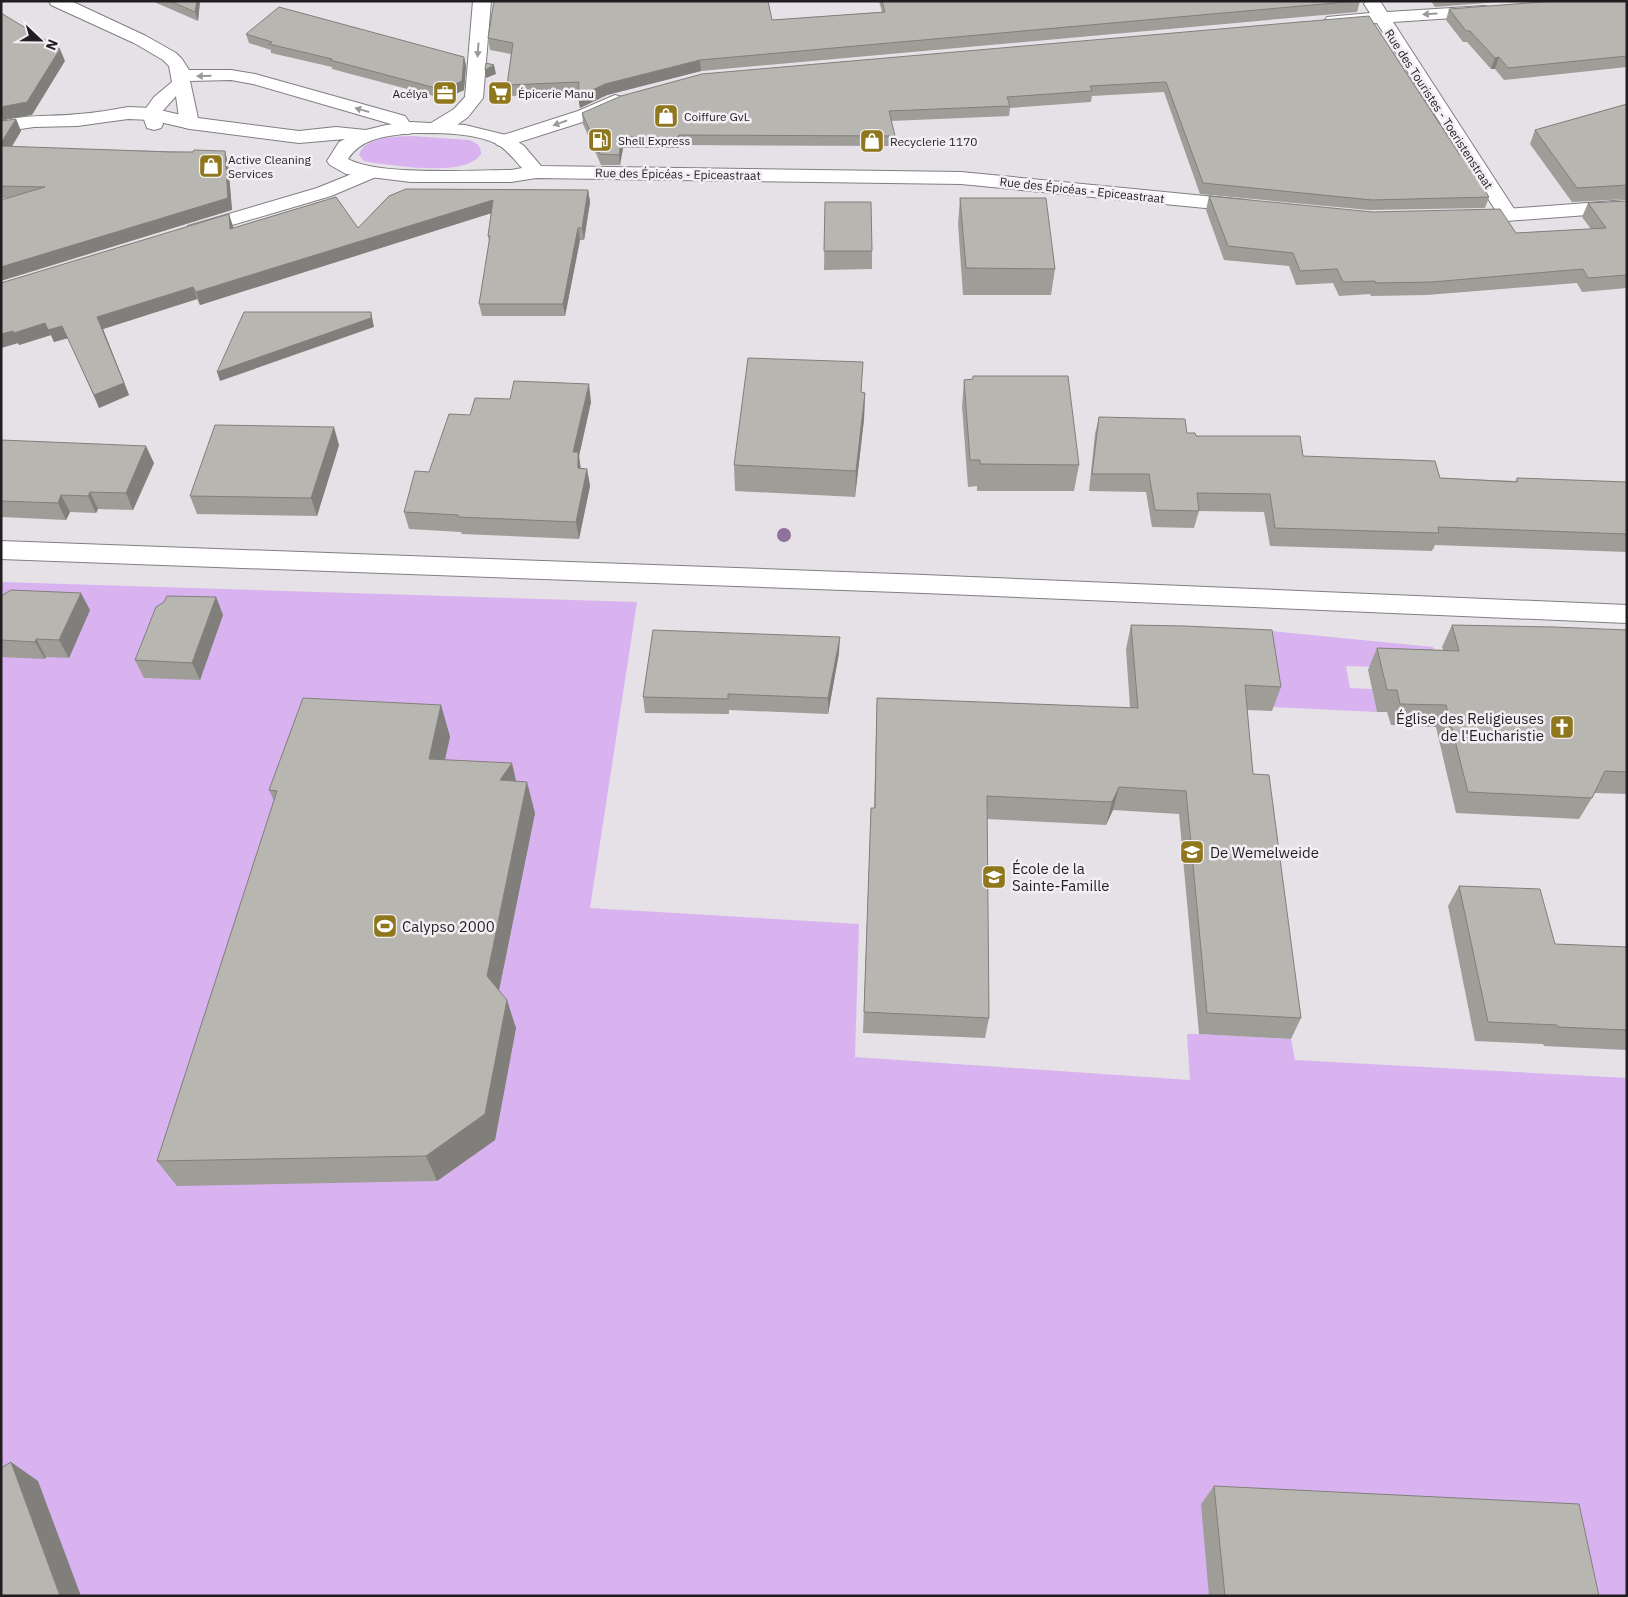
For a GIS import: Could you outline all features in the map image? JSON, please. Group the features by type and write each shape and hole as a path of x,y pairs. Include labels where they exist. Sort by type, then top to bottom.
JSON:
{"street":[{"path":"57,1 156,48 176,61 186,92 187,112 190,123"},
{"path":"438,127 460,113 474,98 482,1"},
{"name":"Rue des Touristes - Toeristenstraat","path":"1372,1 1508,215"},
{"path":"1318,23 1499,10"},
{"path":"153,119 164,94 182,80 232,75 255,79 398,120 405,129"},
{"path":"504,141 585,115 614,101 630,96"},
{"path":"4,125 27,129 72,130 153,119 299,137 336,134 364,135 405,129 438,127 477,132 504,141 536,172"},
{"path":"285,202 341,160 350,144 364,135"},
{"name":"Rue des Épicéas - Epiceastraat","path":"299,137 341,160 353,170 370,173 511,176 536,172 961,178 1269,208"},
{"path":"473,176 487,167 500,153 504,141"},
{"path":"181,235 285,202 324,192 370,173"},
{"path":"1449,219 1627,206"},
{"path":"1,550 914,584 1627,614"}],"shaded area":[{"path":"412,136 469,140 478,145 481,154 473,161 462,166 447,168 416,168 375,163 364,161 359,155 367,144 374,141 389,137"},
{"path":"1,582 637,602 590,908 859,924 855,1057 1190,1080 1187,1034 1199,1034 1291,1039 1295,1060 1627,1078 1627,1596 1,1596"},
{"path":"1260,630 1433,647 1438,669 1346,666 1350,688 1372,689 1377,712 1272,707"}],"building":[{"path":"170,1 197,1 195,12"},
{"path":"494,1 768,1 772,20 885,12 882,1 1357,1 700,60 605,84 578,97 579,82 507,85 513,43 488,38"},
{"path":"1555,1 1627,1 1627,56 1508,68 1499,57 1495,58 1470,31 1466,31 1449,9"},
{"path":"279,7 464,57 462,81 443,90 330,60 332,59 269,44 272,42 246,34"},
{"path":"1,13 60,49 27,102 1,107"},
{"path":"1369,16 1460,155 1463,154 1489,197 1372,200 1203,183 1166,82 1090,86 1092,91 1007,97 1010,106 889,111 895,136 679,135 678,137 622,137 619,155 600,154 582,113 621,96 702,74"},
{"path":"486,63 494,65 485,70"},
{"path":"1627,104 1627,185 1577,188 1535,130"},
{"path":"16,119 1,143 1,121"},
{"path":"1,146 171,152 193,152 194,150 225,151 228,198 1,267 1,200 45,187 1,186"},
{"path":"406,189 588,190 582,228 578,228 563,304 479,304 490,236 488,236 493,200 196,292 193,287 97,317 124,383 94,395 62,326 48,330 45,323 14,333 13,331 1,334 1,283 229,214 230,229 336,197 358,228 389,196"},
{"path":"1209,196 1373,212 1500,209 1516,233 1606,228 1588,203 1627,201 1627,275 1588,278 1583,269 1432,282 1343,282 1337,269 1300,271 1293,253 1228,246"},
{"path":"960,198 1046,198 1055,269 966,268"},
{"path":"825,202 871,202 872,251 824,251"},
{"path":"244,312 371,312 371,318 217,372"},
{"path":"748,358 863,362 861,392 865,393 856,471 734,465"},
{"path":"973,376 1068,376 1079,465 980,464 980,460 970,460 964,380 973,379"},
{"path":"514,381 589,384 573,452 578,452 578,468 587,469 576,522 458,517 458,515 404,512 415,471 429,472 449,414 470,415 475,398 510,399"},
{"path":"1099,417 1185,419 1187,433 1195,433 1196,436 1300,436 1303,456 1435,461 1440,478 1517,482 1517,478 1627,482 1627,534 1438,527 1439,533 1275,528 1270,494 1197,493 1199,511 1155,510 1149,474 1092,474"},
{"path":"215,425 334,427 311,498 190,496"},
{"path":"1,440 146,446 126,493 90,492 88,496 61,495 58,503 1,501"},
{"path":"11,590 81,593 59,640 36,639 35,642 1,640 1,596"},
{"path":"167,596 216,597 192,663 135,660 156,607 164,602"},
{"path":"1131,625 1272,630 1281,687 1245,685 1253,774 1269,775 1301,1018 1207,1013 1186,791 1119,787 1112,802 987,796 989,1018 864,1012 871,808 875,808 877,698 1138,708"},
{"path":"1452,625 1627,630 1627,772 1605,771 1592,798 1468,792 1446,705 1400,704 1397,690 1387,690 1377,648 1459,651"},
{"path":"653,630 840,637 828,698 728,694 728,699 643,697"},
{"name":"Calypso 2000","path":"303,698 441,705 429,759 512,763 500,780 527,782 487,976 507,1000 485,1114 426,1156 157,1161 277,791 269,790"},
{"path":"1459,886 1540,889 1555,944 1627,947 1627,1030 1488,1022"},
{"path":"11,1462 60,1596 1,1596 1,1468"},
{"path":"1214,1486 1579,1504 1599,1596 1225,1596"}],"place":[{"name":"Acélya","path":"445,93"},
{"name":"Épicerie Manu","path":"500,93"},
{"name":"Coiffure GvL","path":"666,116"},
{"name":"Shell Express","path":"600,140"},
{"name":"Recyclerie 1170","path":"872,141"},
{"name":"Active Cleaning Services","path":"211,166"},
{"name":"Église des Religieuses de l'Eucharistie","path":"1562,727"},
{"name":"De Wemelweide","path":"1192,852"},
{"name":"École de la Sainte-Famille","path":"994,877"},
{"name":"Calypso 2000","path":"385,926"}]}
